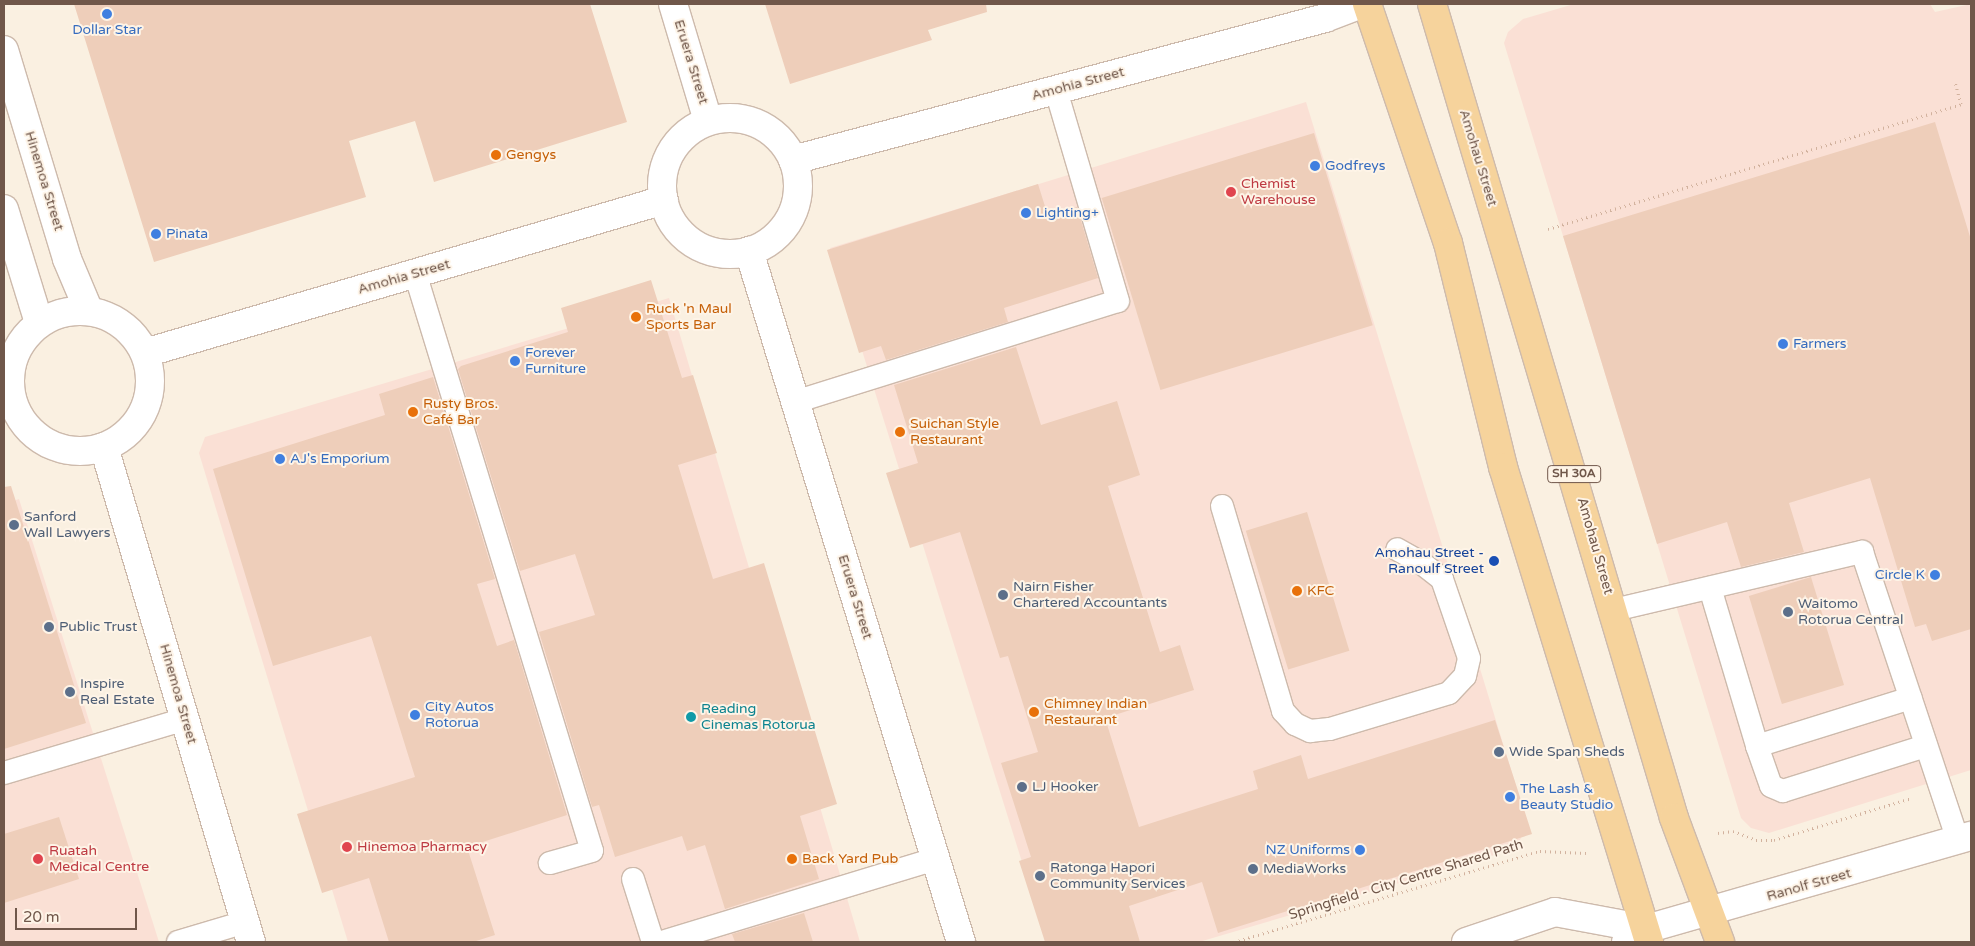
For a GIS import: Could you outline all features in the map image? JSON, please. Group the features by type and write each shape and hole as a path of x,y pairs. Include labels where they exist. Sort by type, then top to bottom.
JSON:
{"main road":[{"path":"1367,4 1448,242 1504,467 1618,848 1640,938"},
{"name":"Amohau Street","path":"1432,4 1614,610 1674,818 1720,942"}],"street":[{"name":"Eruera Street","path":"673,4 708,121"},
{"name":"Amohia Street","path":"794,160 1325,18 1362,4"},
{"name":"Hinemoa Street","path":"4,50 67,259 89,311"},
{"path":"721,117 754,121 781,140 794,160 798,178 797,202 781,231 763,246 749,251 722,254 706,251 680,233 667,213 662,174 670,151 681,137 708,121 721,117"},
{"name":"Amohia Street","path":"144,353 664,200"},
{"path":"4,209 39,324"},
{"name":"Eruera Street","path":"749,251 961,942"},
{"path":"89,311 112,319 131,333 144,353 150,376 148,400 134,427 115,443 93,451 69,451 48,444 22,422 8,400 13,359 22,341 39,324 57,315 89,311"},
{"name":"Hinemoa Street","path":"104,447 248,932"},
{"name":"Ranolf Street","path":"1466,942 1556,912 1640,938 1708,913 1965,838"}],"lane":[{"path":"795,402 1118,301 1056,90"},
{"path":"415,273 592,850 550,863"},
{"path":"1222,506 1284,711 1294,724 1310,731 1330,729 1449,693 1465,676 1469,658 1442,580 1420,562 1396,549"},
{"path":"1614,610 1862,552 1941,789 1965,838"},
{"path":"1710,588 1757,746 1771,786 1783,791 1926,746"},
{"path":"1757,746 1911,698"},
{"path":"4,773 185,719"},
{"path":"662,942 935,859"},
{"path":"634,880 653,942"},
{"path":"178,942 248,932"}],"path":[{"path":"1548,229 1961,104 1955,82"},
{"path":"1715,834 1733,831 1756,840 1774,840 1941,789"},
{"name":"Springfield - City Centre Shared Path","path":"1234,942 1540,851 1585,853"}],"shaded area":[{"path":"1574,4 1930,4 1935,12 1971,4 1971,770 1769,833 1751,828 1741,818 1504,43 1508,32 1523,19"},
{"path":"1306,102 1528,825 1515,849 1199,942 1047,942 830,248"},
{"path":"669,298 860,942 348,942 199,453 205,437"},
{"path":"19,499 159,942 4,942 4,504"}],"building":[{"path":"74,4 590,4 627,122 434,182 415,121 349,141 366,197 154,262"},
{"path":"765,4 986,4 987,12 928,30 932,40 790,84"},
{"name":"Farmers","path":"1935,122 1971,240 1971,629 1932,641 1926,624 1915,627 1870,478 1789,503 1804,552 1741,567 1727,522 1657,544 1563,236"},
{"path":"1314,133 1373,325 1160,390 1102,198"},
{"path":"1038,184 1048,216 1077,207 1098,278 1004,308 1008,322 886,360 881,346 859,353 827,250"},
{"path":"651,280 682,378 693,375 717,453 678,465 713,579 764,563 837,804 800,816 819,879 725,909 705,845 687,851 682,836 615,857 599,805 592,807 539,632 595,615 575,554 520,571 458,369 461,366 568,332 561,308"},
{"path":"1016,347 1041,425 1117,401 1140,475 1108,486 1160,652 1180,645 1194,690 1105,718 1139,827 1258,789 1253,771 1301,755 1308,779 1495,720 1532,834 1218,933 1202,882 1129,906 1140,942 1045,942 1019,861 1031,857 1001,763 1038,752 1008,656 1000,658 960,532 910,548 886,473 918,463 894,385"},
{"path":"433,377 495,579 477,584 497,646 514,640 567,815 467,847 495,935 473,942 389,942 369,878 322,893 297,814 415,777 371,636 273,666 213,469 385,415 379,394"},
{"path":"11,486 86,723 4,749 4,487"},
{"name":"KFC","path":"1307,512 1349,651 1288,669 1246,531"},
{"name":"Waitomo Rotorua Central","path":"1811,577 1844,685 1782,704 1749,596"},
{"path":"59,817 79,879 4,903 4,834"},
{"path":"804,913 813,942 735,942 732,934"}],"place":[{"name":"Dollar Star","path":"107,14"},
{"name":"Gengys","path":"496,155"},
{"name":"Godfreys","path":"1315,166"},
{"name":"Chemist Warehouse","path":"1231,192"},
{"name":"Lighting+","path":"1026,213"},
{"name":"Pinata","path":"156,234"},
{"name":"Ruck 'n Maul Sports Bar","path":"636,317"},
{"name":"Farmers","path":"1783,344"},
{"name":"Forever Furniture","path":"515,361"},
{"name":"Rusty Bros. Café Bar","path":"413,412"},
{"name":"Suichan Style Restaurant","path":"900,432"},
{"name":"AJ's Emporium","path":"280,459"},
{"name":"Sanford Wall Lawyers","path":"14,525"},
{"name":"Amohau Street - Ranoulf Street","path":"1494,561"},
{"name":"Circle K","path":"1935,575"},
{"name":"KFC","path":"1297,591"},
{"name":"Nairn Fisher Chartered Accountants","path":"1003,595"},
{"name":"Waitomo Rotorua Central","path":"1788,612"},
{"name":"Public Trust","path":"49,627"},
{"name":"Inspire Real Estate","path":"70,692"},
{"name":"Chimney Indian Restaurant","path":"1034,712"},
{"name":"City Autos Rotorua","path":"415,715"},
{"name":"Reading Cinemas Rotorua","path":"691,717"},
{"name":"Wide Span Sheds","path":"1499,752"},
{"name":"LJ Hooker","path":"1022,787"},
{"name":"The Lash & Beauty Studio","path":"1510,797"},
{"name":"Hinemoa Pharmacy","path":"347,847"},
{"name":"NZ Uniforms","path":"1360,850"},
{"name":"Ruatah Medical Centre","path":"38,859"},
{"name":"Back Yard Pub","path":"792,859"},
{"name":"MediaWorks","path":"1253,869"},
{"name":"Ratonga Hapori Community Services","path":"1040,876"}]}
